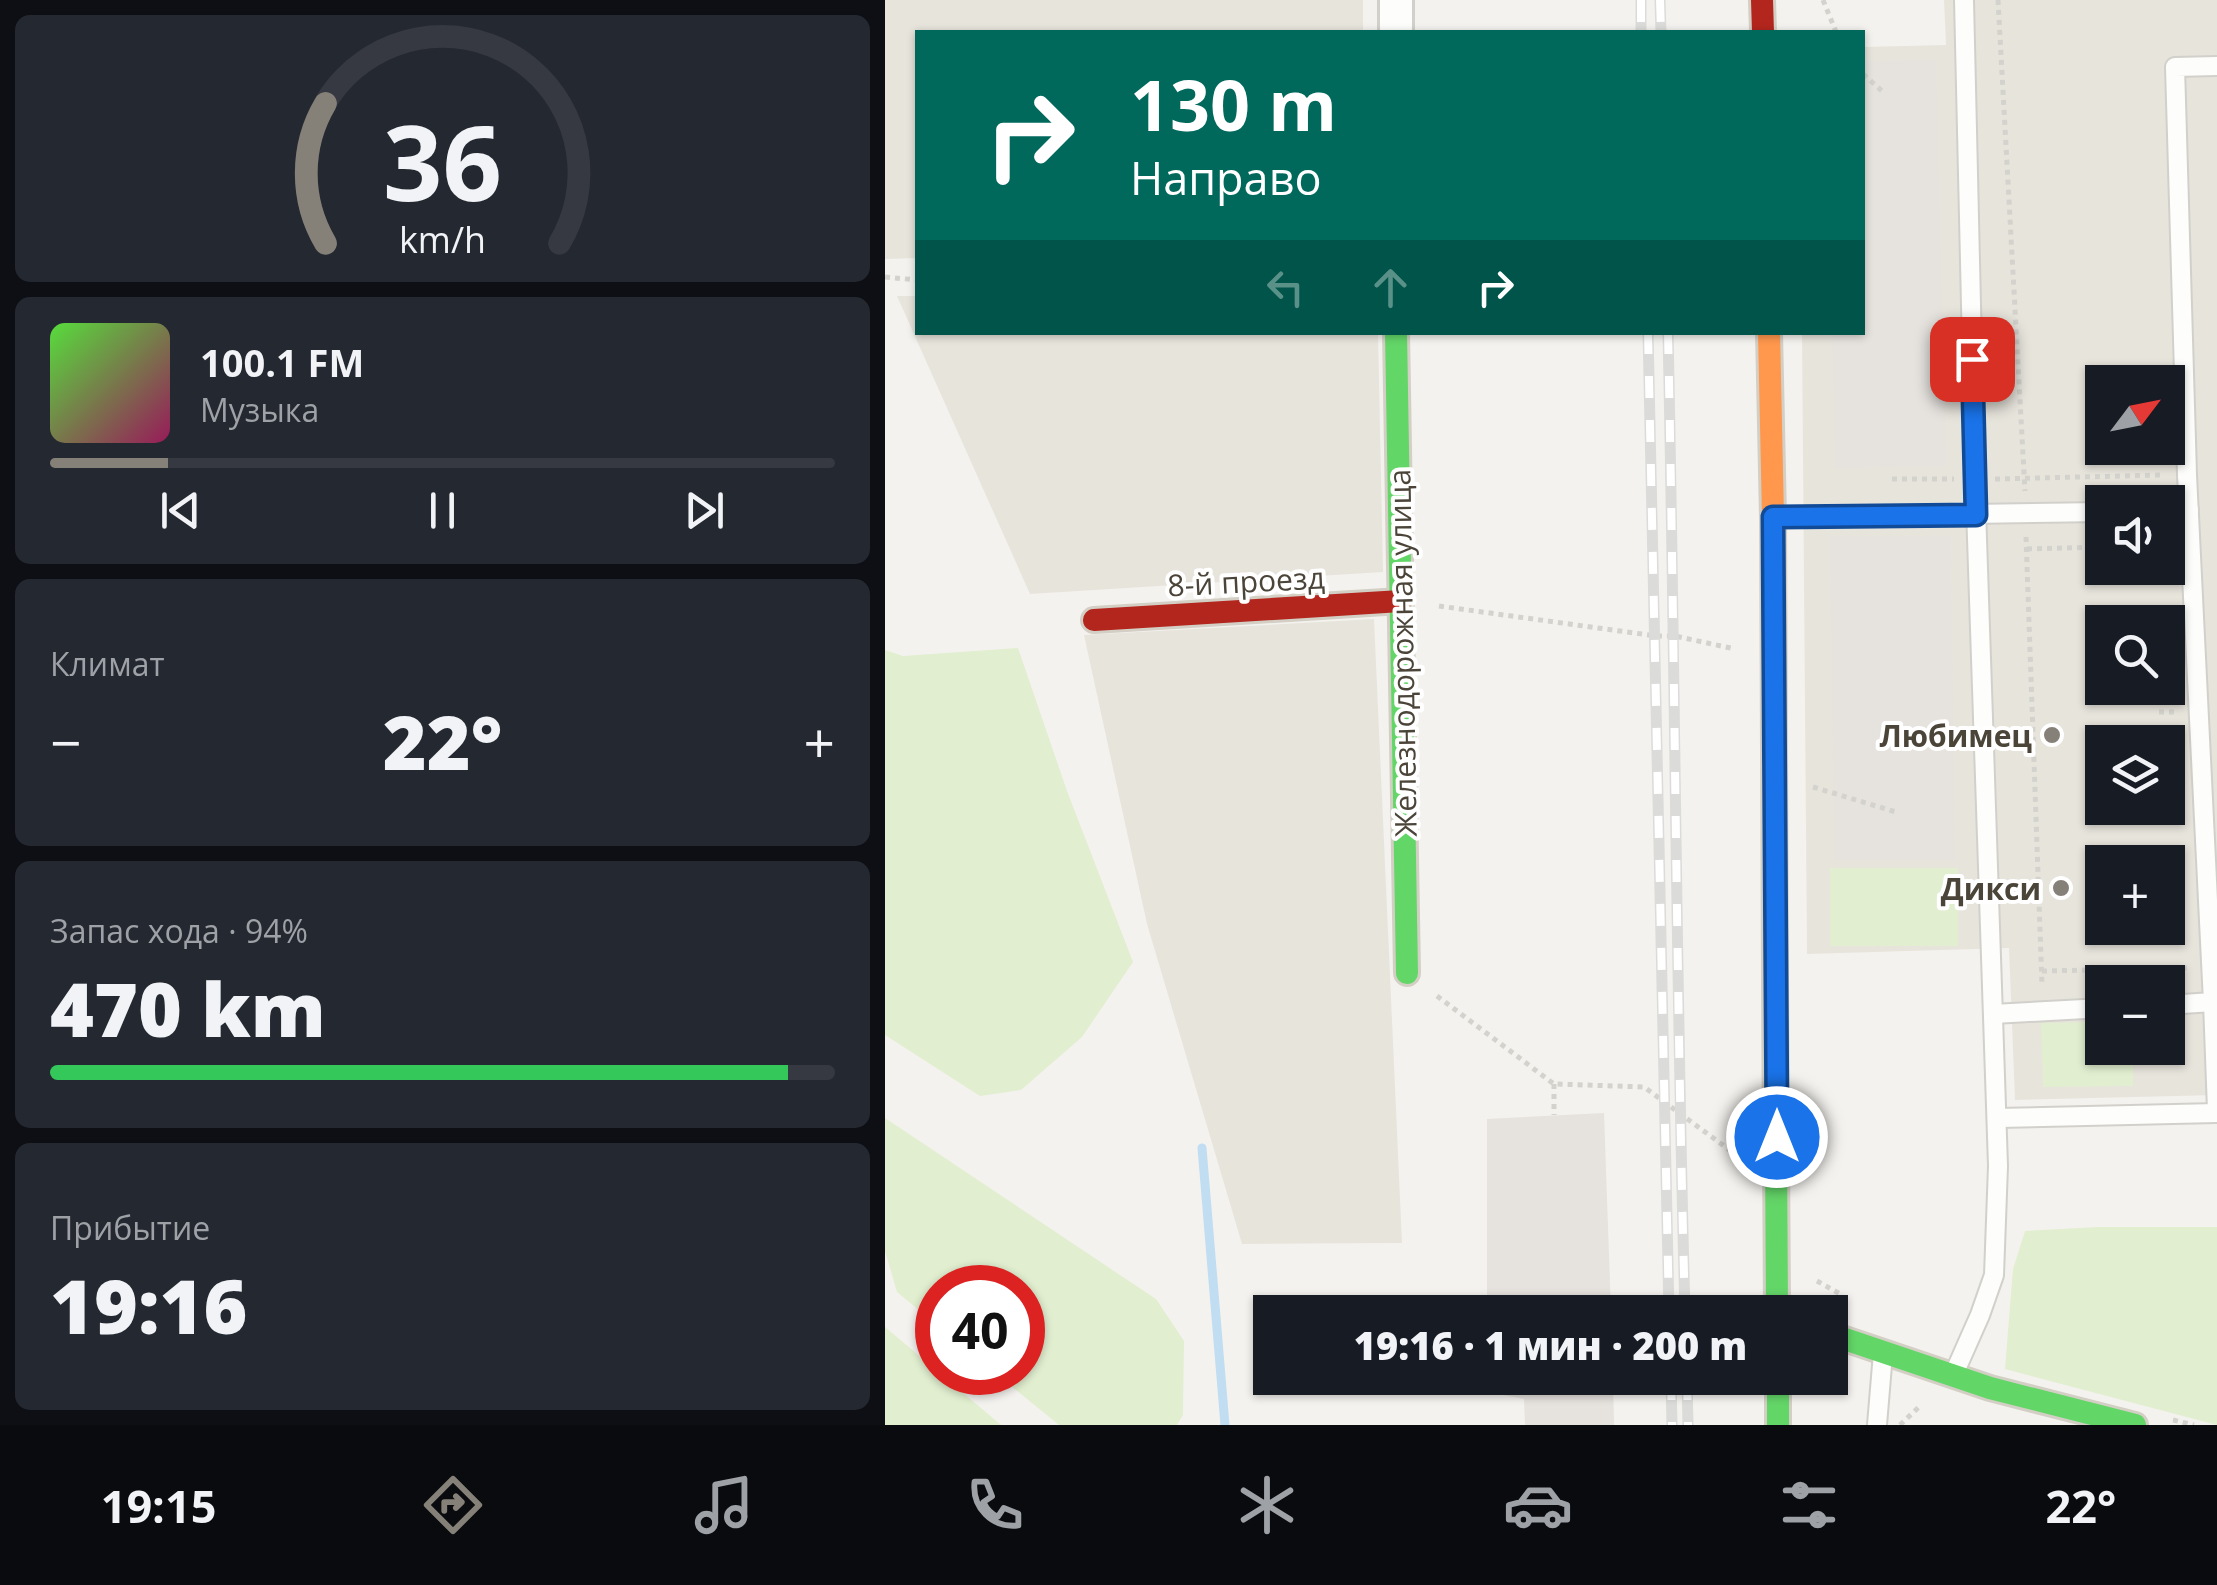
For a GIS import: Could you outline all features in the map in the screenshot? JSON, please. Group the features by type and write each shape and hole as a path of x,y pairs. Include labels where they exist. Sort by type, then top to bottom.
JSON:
{"street":[{"path":"1396,0 1396,30"},
{"path":"1762,0 1763,30"},
{"name":"Железнодорожная улица","path":"1396,335 1407,973"},
{"path":"1769,335 1777,1295"},
{"name":"8-й проезд","path":"1094,620 1401,602"},
{"path":"1848,1340 1953,1376 2135,1425"},
{"path":"1777,1395 1778,1425"}],"lane":[{"path":"1953,1376 1995,1275 1999,1166 1976,515 1964,0"},
{"path":"1997,1118 2217,1112 2187,475 2175,67 2217,66"},
{"path":"2185,510 2189,510"},
{"path":"1773,517 2085,512"},
{"path":"2185,1003 2213,1002"},
{"path":"1993,1014 2085,1009"},
{"path":"1877,1425 1883,1353"}],"path":[{"path":"1823,0 1835,30"},
{"path":"1865,76 1883,92"},
{"path":"885,277 915,280"},
{"path":"1892,479 2187,475"},
{"path":"2027,549 2085,547"},
{"path":"1401,602 1675,636 1741,651"},
{"path":"1813,786 1897,812"},
{"path":"2041,972 2192,968"},
{"path":"1407,973 1554,1084 1644,1087 1746,1162"},
{"path":"1554,1084 1554,1115"}],"shaded area":[{"path":"885,0 1363,0 1363,30 915,30 915,258 885,259"},
{"path":"1944,0 2217,0 2217,1095 2015,1100 2009,948 1807,954 1802,335 1865,335 1865,47 1946,45"},
{"path":"1936,60 1946,466 1835,468 1832,335 1865,335 1865,61"},
{"path":"897,296 915,296 915,335 1378,335 1383,572 1030,594"},
{"path":"1830,536 1951,536 1955,860 1834,860"},
{"path":"1374,619 1402,1243 1242,1244 1147,924 1084,635"},
{"path":"1604,1113 1610,1295 1487,1295 1487,1119"},
{"path":"1503,1395 1613,1395 1614,1425 1525,1425 1524,1399"}],"green space":[{"path":"1018,648 1067,791 1133,962 1082,1037 1021,1090 980,1096 885,1035 885,650 903,656"},
{"path":"1830,868 1958,868 1958,946 1830,946"},
{"path":"2085,1022 2085,1065 2133,1065 2133,1086 2043,1087 2041,1023"},
{"path":"885,1118 1156,1299 1184,1341 1183,1415 1177,1425 1059,1425 1022,1395 1045,1395 1045,1265 915,1265 915,1307 897,1292 885,1251"},
{"path":"2217,1227 2217,1425 2005,1369 2013,1269 2025,1231"},
{"path":"885,1327 915,1352 915,1395 965,1395 1001,1425 885,1425"}],"waterway":[{"path":"1202,1148 1225,1425"}],"railway":[{"path":"1641,0 1641,30"},
{"path":"1660,0 1661,30"},
{"path":"1648,335 1669,1295"},
{"path":"1668,335 1685,1295"},
{"path":"1671,1395 1672,1425"},
{"path":"1687,1395 1688,1425"}],"traffic: fast":[{"path":"1396,335 1407,973"},
{"path":"1775,984 1777,1295"},
{"path":"1848,1340 1990,1388 2135,1425"},
{"path":"1778,1395 1778,1425"}],"traffic: slow":[{"path":"1769,335 1775,984"}],"traffic: jam":[{"path":"1762,0 1763,30"},
{"path":"1094,620 1401,601"}],"place":[{"name":"Любимец","path":"2052,735"},
{"name":"Дикси","path":"2061,888"}],"route":[{"path":"1777,1137 1773,517 1976,515 1972,359"}]}
